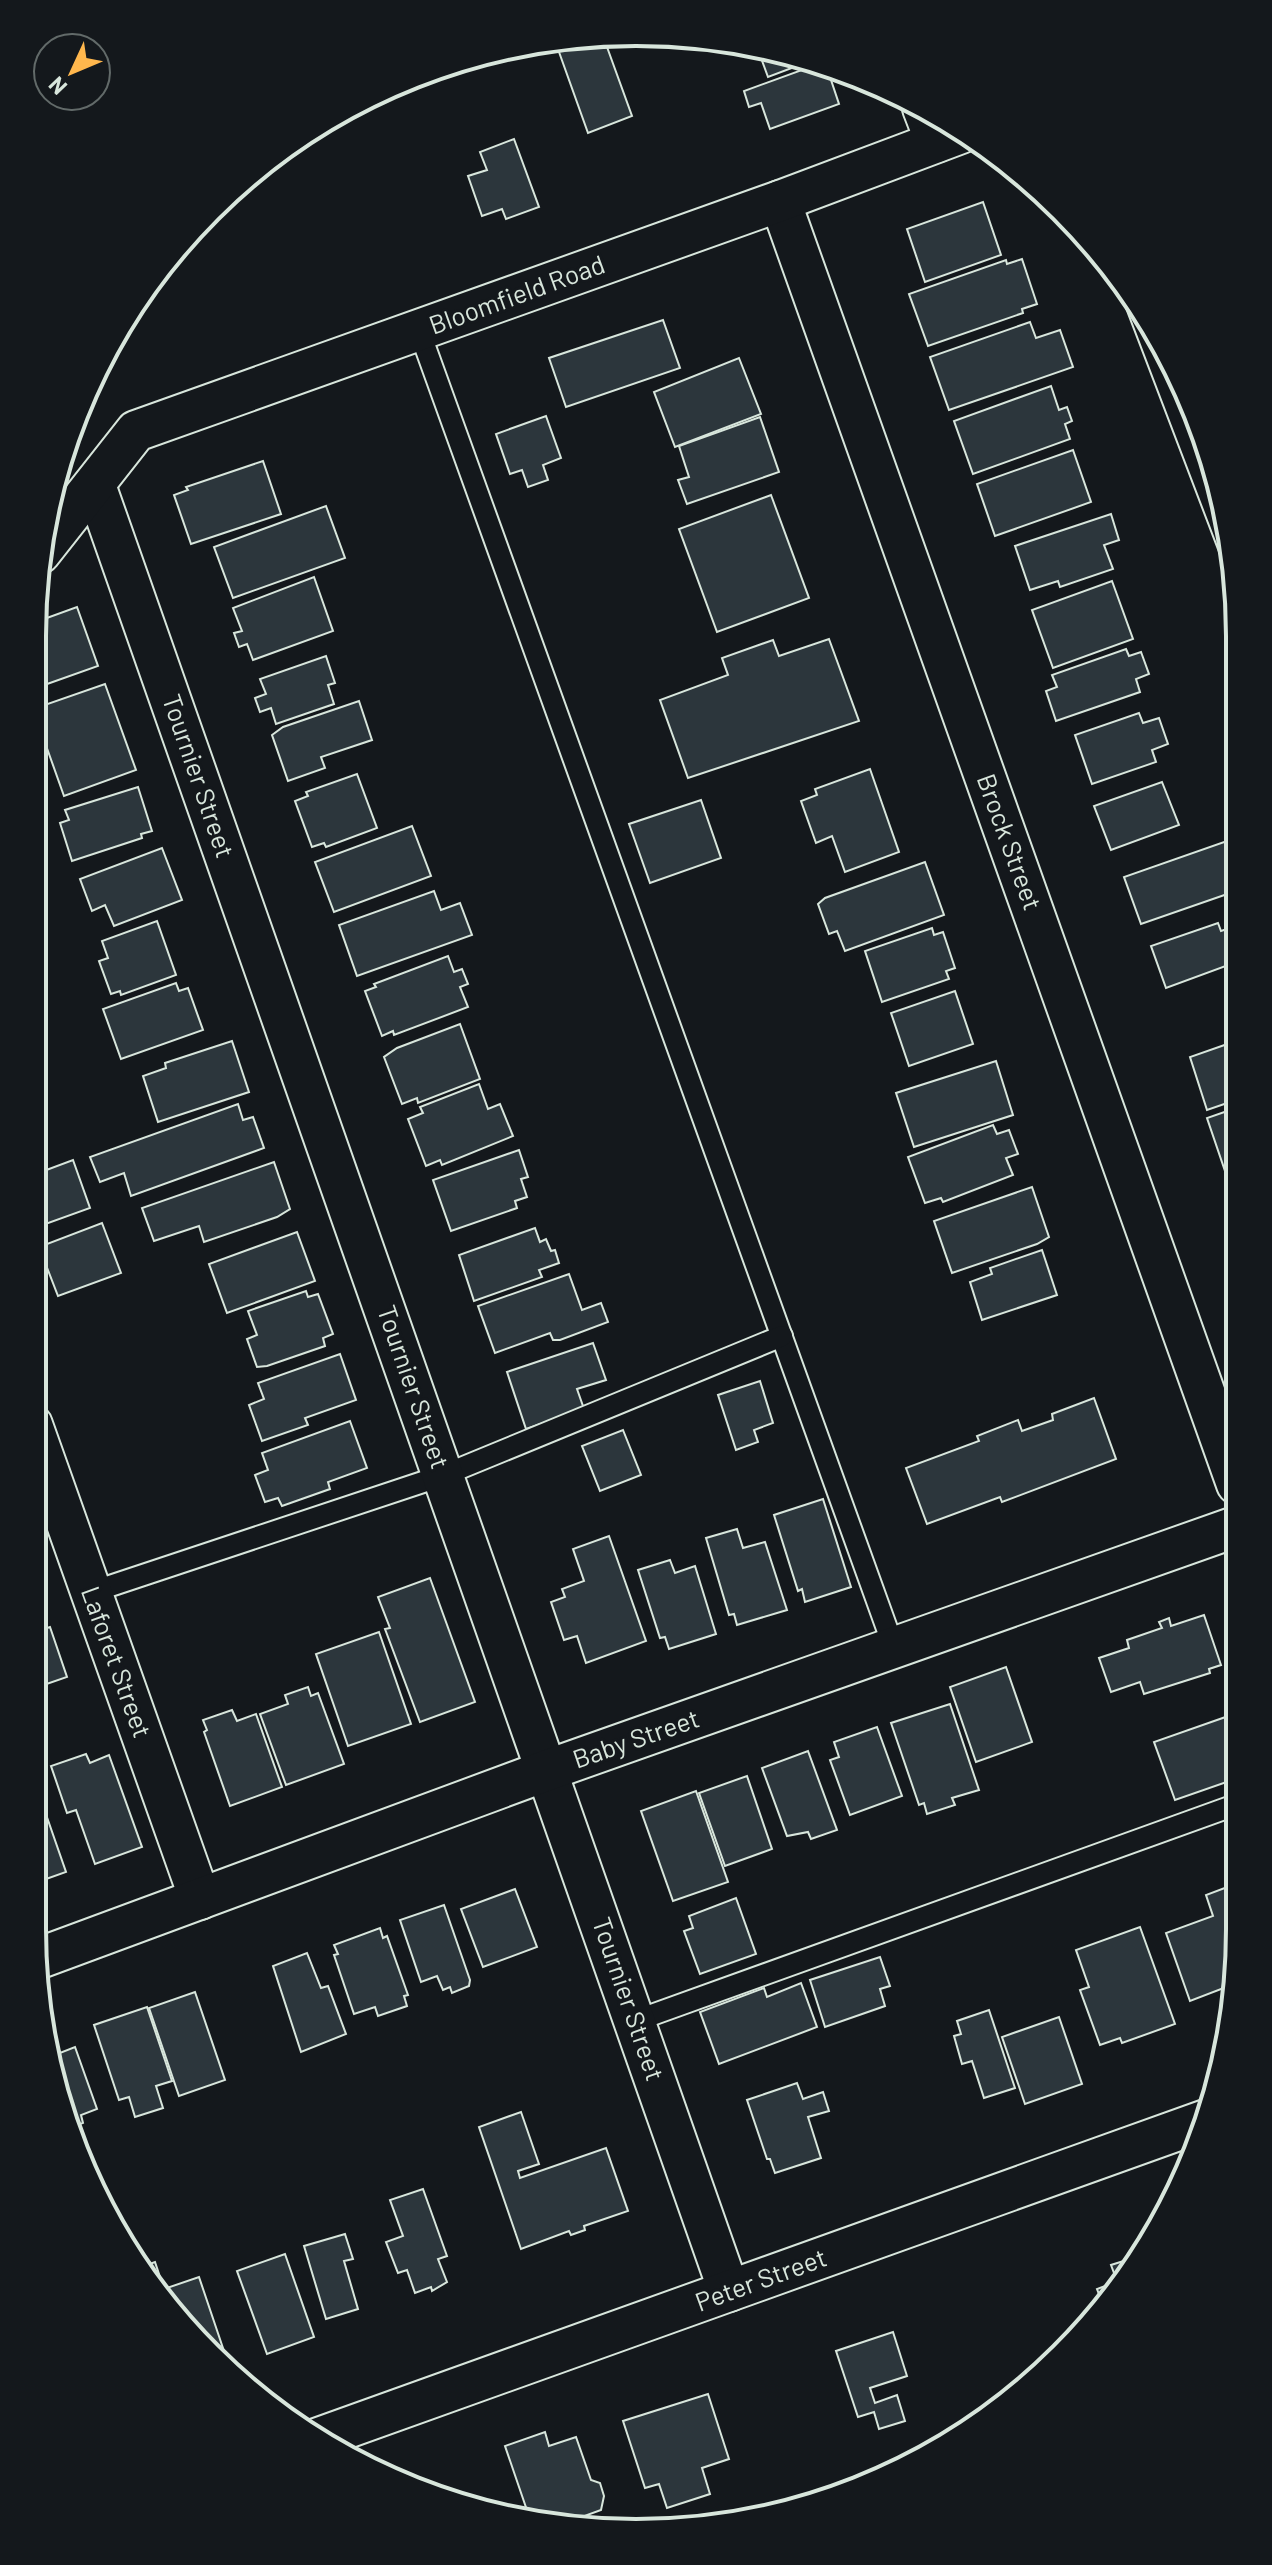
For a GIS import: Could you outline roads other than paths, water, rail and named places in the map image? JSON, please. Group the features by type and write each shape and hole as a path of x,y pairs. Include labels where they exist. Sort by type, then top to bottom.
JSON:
{"street":[{"name":"Bloomfield Road","path":"55,535 136,431 780,201 938,129"},
{"name":"Brock Street","path":"780,201 1226,1453"},
{"name":"Tournier Street","path":"95,485 729,2291"},
{"name":"Laforet Street","path":"46,1464 200,1899"},
{"name":"Baby Street","path":"47,1955 548,1770 1226,1530"},
{"name":"Peter Street","path":"331,2434 1193,2125"}],"lane":[{"path":"419,330 894,1648"},
{"path":"1159,363 1208,493"},
{"path":"92,1592 444,1475 782,1336"},
{"path":"635,2021 1226,1808"}]}
